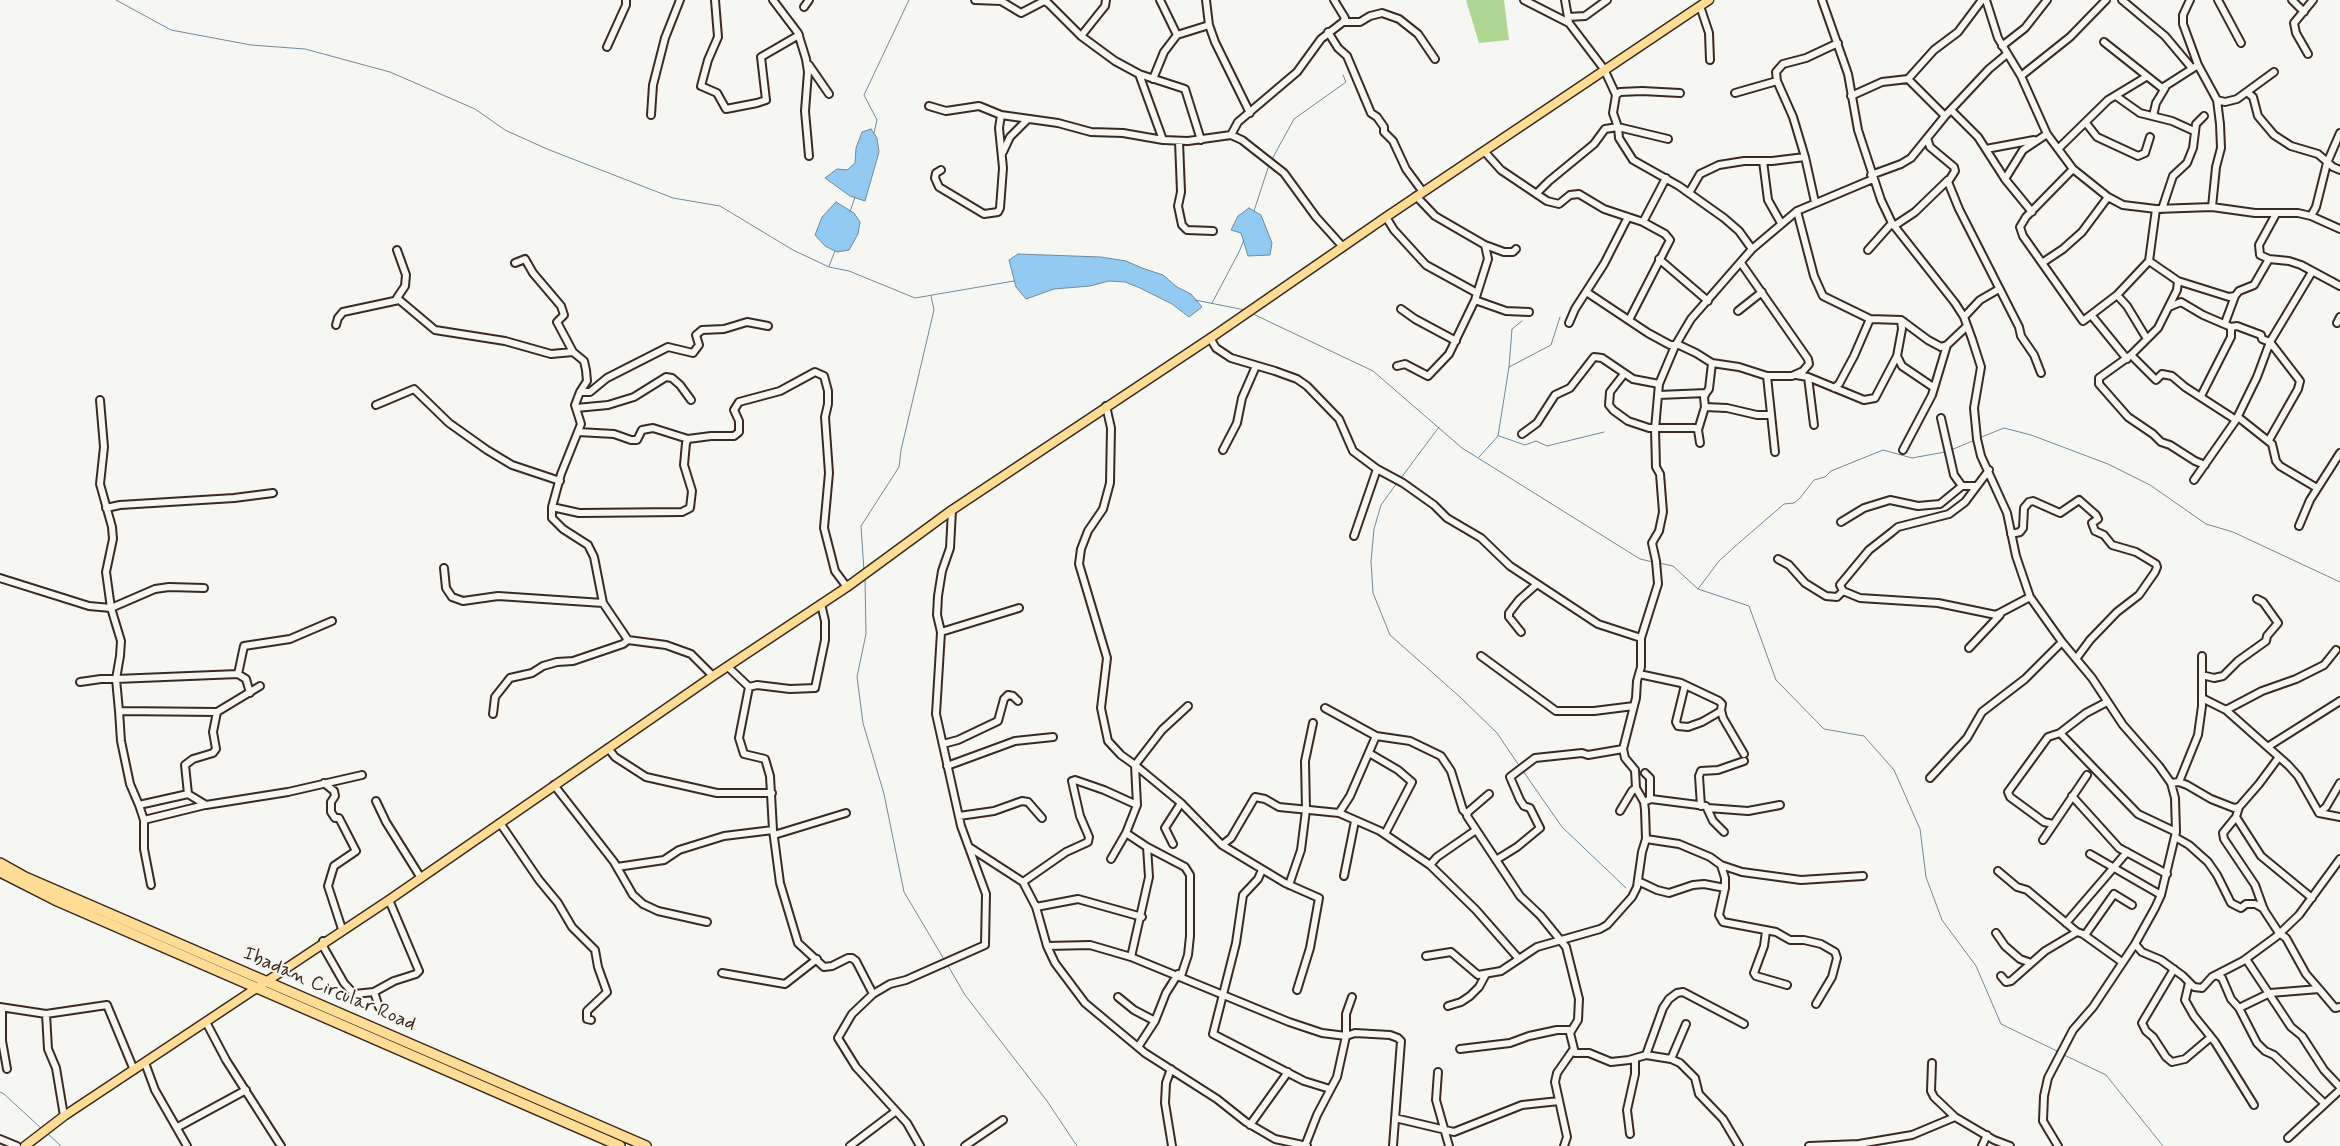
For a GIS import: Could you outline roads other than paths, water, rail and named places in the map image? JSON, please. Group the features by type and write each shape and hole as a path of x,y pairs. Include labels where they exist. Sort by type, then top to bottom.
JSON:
{"highway":[{"name":"Ibadan Circular Road","path":"0,863 24,876 646,1146"},
{"name":"Ibadan Circular Road","path":"0,872 55,900 620,1146"}],"main road":[{"path":"25,1146 64,1116 323,942 389,900 713,676 847,587 952,510 1210,338 1709,0"}],"street":[{"path":"607,47 626,5 626,0"},
{"path":"651,116 653,85 665,38 680,0"},
{"path":"715,0 718,37 708,60 702,86 717,93 726,109 766,100 761,57 799,35"},
{"path":"773,0 799,35 806,59 808,72 805,111 809,156"},
{"path":"804,7 809,0"},
{"path":"975,0 1001,1 1021,13 1044,1 1053,6 1081,36 1115,61 1139,74 1180,87 1187,92 1201,140"},
{"path":"1081,36 1105,6 1106,0"},
{"path":"1160,0 1177,35"},
{"path":"1206,0 1209,25 1250,113"},
{"path":"1334,0 1345,18 1343,22"},
{"path":"1524,0 1568,20 1585,16 1607,0"},
{"path":"1565,0 1568,20 1604,70 1616,94 1613,114 1618,127 1619,138 1633,160 1666,178 1733,225 1752,249"},
{"path":"1822,0 1848,74 1858,130 1872,177 1893,225 1964,317 1981,367 1974,408 1977,439 1981,456 2007,513 2016,556 2030,597 2062,642 2092,678 2123,725 2159,766 2171,784 2175,798 2176,835 2161,895 2135,944 2093,1007 2072,1030 2048,1078 2044,1096 2043,1121 2058,1146"},
{"path":"1851,96 1882,82 1908,79 1934,50 1958,32 1982,0"},
{"path":"1986,0 2002,46 2022,76 2048,134 2074,169 2108,197 2123,205 2159,209 2212,208 2276,214 2298,212 2312,216 2340,229"},
{"path":"2002,46 2025,28 2047,0"},
{"path":"2022,76 2070,37 2106,0"},
{"path":"2123,0 2164,36 2194,66 2217,100 2221,148 2216,167 2212,208"},
{"path":"2191,0 2182,19 2194,66"},
{"path":"2218,0 2241,43"},
{"path":"2292,0 2304,12"},
{"path":"2308,54 2296,33 2294,23 2313,0"},
{"path":"1700,6 1708,28 1710,60"},
{"path":"1231,135 1238,122 1298,72 1321,39 1343,22 1360,22 1382,13 1399,18 1418,34 1435,59"},
{"path":"1153,79 1164,52 1177,35 1209,25"},
{"path":"1328,32 1338,48 1347,56 1371,113 1384,126 1384,132 1393,141 1406,169 1435,216 1485,244 1504,252 1513,252 1516,249"},
{"path":"2104,42 2146,77 2162,88 2166,88"},
{"path":"1815,202 1805,157 1793,118 1777,81 1776,72 1782,64 1806,58 1838,43"},
{"path":"1780,805 1748,811 1647,801 1636,788 1634,770 1625,758 1623,749 1634,706 1641,667 1641,638 1658,584 1652,543 1659,531 1663,512 1660,474 1656,467 1659,384 1674,346 1691,319 1752,249 1797,211 1911,158 1945,116 1989,69 2007,54"},
{"path":"806,59 829,94"},
{"path":"2152,116 2156,103 2166,88 2194,66"},
{"path":"2217,100 2230,101 2248,92 2274,72"},
{"path":"1139,74 1163,140"},
{"path":"2058,149 2108,100 2146,77"},
{"path":"1908,79 1945,116"},
{"path":"1735,93 1777,81"},
{"path":"1616,94 1620,92 1642,91 1680,93"},
{"path":"2248,92 2253,97 2258,116 2274,135 2290,146 2318,154 2326,163 2340,170"},
{"path":"2116,96 2133,109 2172,121 2194,131"},
{"path":"929,106 946,111 979,106 1001,115 1058,123 1091,132 1123,133 1163,140 1201,140 1231,135 1262,154 1284,173 1316,217 1343,247"},
{"path":"1951,110 1978,137 2004,179 2032,212"},
{"path":"941,170 936,173 935,178 938,187 984,214 995,213 1000,208 1003,152 999,134 1001,115"},
{"path":"2074,169 2020,227 2042,263 2083,321 2117,295 2149,261 2159,209 2173,176 2187,163 2194,131 2199,120 2204,116"},
{"path":"1003,152 1010,137 1029,119"},
{"path":"2086,123 2098,137 2138,156 2145,153 2150,137"},
{"path":"1537,194 1549,181 1594,144 1602,131 1618,127 1668,139"},
{"path":"2312,216 2316,207 2326,163 2340,133"},
{"path":"2004,179 2024,150 2036,140 2048,134"},
{"path":"1868,250 1893,225 1915,212 1955,171 1954,167 1930,147 1928,138"},
{"path":"1986,149 2036,140"},
{"path":"1179,141 1181,192 1178,206 1182,225 1187,230 1213,231"},
{"path":"1484,151 1501,170 1554,204 1579,194 1604,209 1643,222 1665,234 1670,240 1629,320"},
{"path":"1688,193 1704,171 1732,162 1805,157"},
{"path":"1764,161 1768,200 1781,223"},
{"path":"1643,222 1666,178"},
{"path":"1948,180 1963,218 2019,327 2021,336 2034,355 2041,373"},
{"path":"2042,263 2064,249 2082,232 2108,197"},
{"path":"1797,211 1814,276 1823,296 1870,319 1902,320 1941,347 1947,345 1966,327"},
{"path":"2276,214 2259,245 2260,255 2269,259 2289,261 2340,286"},
{"path":"1386,217 1394,230 1426,265 1477,293"},
{"path":"1569,324 1575,309 1588,293 1589,286 1604,264 1628,217"},
{"path":"1397,366 1405,364 1430,376 1449,354 1475,300 1488,259 1485,244"},
{"path":"397,250 406,275 405,286 397,298 435,330 505,341 551,354 573,352"},
{"path":"515,263 525,259 533,273 561,306 564,315 557,322 573,352 584,361 587,381 580,392 576,408 581,424 560,481 552,507 552,518 563,529 588,545 594,556 603,602 628,640"},
{"path":"1659,259 1708,301"},
{"path":"2225,323 2239,290 2254,285 2269,259"},
{"path":"2149,261 2178,281 2229,298 2235,296"},
{"path":"1741,263 1808,359 1807,368 1792,376"},
{"path":"2194,480 2237,418 2257,377 2270,342 2312,272"},
{"path":"2178,281 2177,290 2158,328 2129,357 2099,378 2099,384 2128,417 2153,434 2161,442 2170,445 2205,465"},
{"path":"1964,317 1980,300 1999,289"},
{"path":"1738,311 1762,292"},
{"path":"1588,293 1648,334 1674,346 1679,345 1712,363 1739,367 1767,376 1808,377 1864,400 1875,398 1897,356 1902,320"},
{"path":"2117,295 2127,306 2147,339"},
{"path":"336,325 338,318 343,312 399,300"},
{"path":"1475,300 1506,311 1529,312"},
{"path":"2168,308 2181,302 2203,315 2231,327 2236,326 2261,335 2262,339 2270,342 2301,383 2269,440"},
{"path":"1402,309 1415,319 1456,341"},
{"path":"2092,316 2129,357 2156,380 2162,374 2172,376 2185,387 2237,418 2269,440 2280,466 2317,488"},
{"path":"1834,388 1843,377 1854,356 1870,319"},
{"path":"580,392 590,392 607,378 668,347 693,353 699,345 696,335 702,330 724,330 748,322 768,326"},
{"path":"2201,396 2231,337 2231,327"},
{"path":"1210,338 1216,348 1231,358 1297,379 1307,386 1339,419 1353,451 1377,469 1403,483 1434,505 1447,518 1481,538 1510,566 1598,624 1641,638"},
{"path":"1903,450 1930,399 1947,345"},
{"path":"1522,434 1536,424 1555,395 1570,388 1594,356 1602,358 1624,374 1640,382 1659,384"},
{"path":"1897,356 1902,366 1933,387"},
{"path":"1700,442 1698,430 1705,407 1704,397 1709,389 1712,363"},
{"path":"1223,450 1237,422 1242,398 1256,366"},
{"path":"578,432 614,434 631,440 637,440 642,430 653,428 688,439 734,436 739,432 739,421 734,410 739,402 780,392 816,372 824,376 828,391 825,417 829,473 824,528 835,571 847,587"},
{"path":"1624,374 1610,392 1609,405 1628,421 1656,428 1690,427 1698,430"},
{"path":"1767,376 1774,452"},
{"path":"576,408 592,408 619,402 634,396 666,377 672,378 680,385 690,400"},
{"path":"1808,377 1814,425"},
{"path":"376,405 414,388 449,422 487,450 512,465 560,481"},
{"path":"1659,396 1706,393"},
{"path":"100,400 104,447 100,484 112,527 113,539 106,572 111,608 120,641 116,679 121,741 130,784 140,805 144,820 144,849 151,885"},
{"path":"1106,406 1111,428 1110,483 1103,509 1088,531 1081,549 1079,564 1107,658 1101,708 1108,741 1121,755 1181,803 1222,845 1262,870 1319,899 1310,948 1297,990"},
{"path":"1705,407 1771,415"},
{"path":"1941,418 1954,475 1962,486"},
{"path":"552,507 579,513 682,512 690,508 692,490 684,465 688,439"},
{"path":"2299,526 2317,488 2323,483 2340,453"},
{"path":"1354,536 1377,469"},
{"path":"1989,470 1965,502 1950,514 1898,527 1869,550 1840,585 1843,591 1860,598 1938,603 1966,608 1989,615 2001,614"},
{"path":"1841,522 1864,508 1890,500 1918,506 1940,504 1962,486 1976,486"},
{"path":"106,508 120,505 234,498 273,493"},
{"path":"2011,534 2020,532 2023,528 2024,508 2029,502 2060,513 2079,500 2096,515 2098,519 2092,523 2095,531 2104,535 2110,544 2136,552 2156,564 2155,572 2139,595 2117,612 2090,640 2076,659"},
{"path":"920,1146 907,1123 856,1067 838,1038 852,1014 873,994 890,984 906,980 985,945 986,894 959,816 936,714 941,632 937,615 938,596 942,571 950,548 952,510"},
{"path":"1778,559 1789,565 1805,583 1826,596 1837,598 1843,591"},
{"path":"444,568 449,592 452,597 463,601 498,596 603,602"},
{"path":"0,578 89,606 111,608 155,590 170,587 204,588"},
{"path":"1521,632 1509,617 1509,613 1518,600 1537,584"},
{"path":"1970,648 2001,614 2030,597"},
{"path":"2202,675 2214,678 2223,676 2238,661 2266,641 2278,623 2262,602 2257,599"},
{"path":"749,687 757,684 790,689 815,688 825,640 825,621 821,604"},
{"path":"941,632 1019,608"},
{"path":"238,674 244,646 290,639 332,621"},
{"path":"493,714 495,697 510,678 532,673 543,666 557,662 573,661 623,644 628,640 666,645 691,654 713,676"},
{"path":"1930,778 1967,738 1982,712 2025,679 2062,642"},
{"path":"2226,710 2262,691 2296,680 2324,665 2336,650"},
{"path":"1481,656 1556,711 1594,711 1634,706"},
{"path":"2179,782 2198,735 2202,698 2202,656"},
{"path":"728,667 749,687"},
{"path":"80,682 133,677 186,678 238,674 246,679 250,693"},
{"path":"1639,674 1685,684 1722,704 1721,711 1744,758 1718,770 1702,771 1698,776 1701,806"},
{"path":"1685,684 1676,722 1678,726 1688,727 1702,722 1721,711"},
{"path":"119,711 218,712 260,686"},
{"path":"749,687 739,738 744,754 765,759 770,776 780,883 798,942 824,967 852,958 873,994"},
{"path":"944,744 958,740 998,721 1004,698 1008,695 1013,696 1018,701"},
{"path":"2202,698 2226,710 2269,746 2298,776 2319,812 2340,817"},
{"path":"2269,746 2340,701"},
{"path":"2053,824 2044,822 2010,796 2008,792 2048,737 2060,733 2086,713 2107,702"},
{"path":"1111,859 1126,833 1137,806 1135,765 1162,730 1188,706"},
{"path":"1324,708 1376,736 1410,741 1441,756 1451,771 1463,810 1476,830 1520,896 1540,915 1566,947 1579,999 1578,1020 1571,1030 1570,1038 1573,1050 1578,1054 1589,1053 1611,1062 1635,1059 1646,1055 1671,1059 1680,1064 1695,1078 1699,1094 1723,1119 1739,1146"},
{"path":"188,794 185,765 193,759 213,753 216,749 213,732 218,712"},
{"path":"1289,885 1301,850 1306,810 1305,761 1313,723"},
{"path":"2060,733 2138,814 2156,821 2189,844 2208,862 2218,875 2231,903 2241,908 2246,904 2256,904 2264,910"},
{"path":"1339,813 1350,796 1376,736"},
{"path":"947,766 1015,741 1053,737"},
{"path":"608,748 615,757 646,776 717,793 772,793"},
{"path":"1496,860 1517,847 1540,828 1532,810 1524,806 1520,800 1510,777 1535,758 1582,753 1588,755 1623,749"},
{"path":"1370,753 1398,770 1412,782 1385,834"},
{"path":"2279,757 2239,807 2236,817 2223,832 2224,839 2255,885 2264,910 2279,933 2286,938 2306,974 2335,1008 2340,1007"},
{"path":"1426,956 1451,952 1478,975 1486,974 1501,971 1538,947 1554,942 1562,942 1608,924 1632,897 1638,881 1646,839 1650,778 1646,773"},
{"path":"144,820 200,805 288,792 362,775"},
{"path":"2043,840 2087,775"},
{"path":"1022,882 1066,852 1088,842 1089,837 1080,816 1072,781 1075,780 1104,790 1137,806"},
{"path":"2171,784 2179,782 2211,799 2234,808 2239,807"},
{"path":"324,783 334,791 335,796 331,802 331,812 335,818 339,818 356,851 334,866 328,886 342,930"},
{"path":"2319,812 2326,807 2340,783"},
{"path":"554,785 617,867 633,895 643,904 658,911 707,922"},
{"path":"1620,812 1632,791 1636,788"},
{"path":"140,805 188,794 206,805"},
{"path":"1467,814 1489,794"},
{"path":"2072,796 2119,848 2167,874"},
{"path":"1222,845 1231,838 1255,797 1265,799 1279,807 1339,813 1355,822 1385,834 1430,865 1476,910 1519,959"},
{"path":"376,801 386,822 420,878"},
{"path":"959,816 994,810 1022,801 1028,802 1042,818"},
{"path":"1173,844 1165,828 1181,803"},
{"path":"1708,808 1713,820 1724,832"},
{"path":"617,867 664,860 679,850 724,836 774,832 846,813"},
{"path":"2236,817 2261,856 2312,898"},
{"path":"1344,876 1355,822"},
{"path":"500,823 539,880 558,903 572,927 595,950 598,967 607,992 587,1011 587,1019 590,1020"},
{"path":"1430,865 1438,857 1476,830"},
{"path":"1126,833 1147,847 1185,867 1190,875 1190,936 1188,955 1179,975 1166,993 1155,1021 1138,1047"},
{"path":"1646,839 1679,844 1710,857 1721,865 1742,872 1802,880 1863,876"},
{"path":"969,847 1022,882 1036,907 1047,946 1055,963 1085,1003 1138,1047 1217,1099 1250,1125 1275,1139 1306,1146 1317,1115 1337,1077 1346,1036 1346,1014 1352,997"},
{"path":"1131,957 1142,917 1149,877 1147,847"},
{"path":"2066,923 2127,852"},
{"path":"2090,854 2161,895"},
{"path":"2135,944 2142,952 2161,960 2174,969 2189,984 2202,988 2216,974 2246,959 2299,915 2340,859"},
{"path":"1721,865 1725,878 1725,888 1719,915 1723,922 1776,932 1790,940 1804,940 1821,944 1835,952 1837,958 1832,977 1816,1004"},
{"path":"1262,870 1258,879 1243,895 1239,911 1236,943 1213,1034 1311,1084 1330,1089"},
{"path":"1998,871 2017,887 2027,890 2077,932 2085,935 2122,962"},
{"path":"1638,881 1657,890 1669,893 1698,885 1725,888"},
{"path":"2085,935 2114,894 2132,905"},
{"path":"1036,907 1078,899 1142,917"},
{"path":"323,942 324,948 344,983 354,994 374,992 394,981 416,974 419,970 389,900"},
{"path":"1766,931 1764,946 1754,973 1756,976 1787,985"},
{"path":"2000,976 2009,982 2045,951 2077,932"},
{"path":"1996,933 2005,946 2020,959 2031,963"},
{"path":"1047,946 1090,945 1131,957 1322,1033 1346,1036 1355,1033 1390,1035 1400,1040 1393,1146"},
{"path":"722,973 785,984 817,959"},
{"path":"2246,959 2291,1027 2302,1036 2324,1070 2340,1089 2288,1138"},
{"path":"2174,969 2142,1022 2146,1031 2153,1037 2166,1057 2172,1062 2184,1059 2211,1037"},
{"path":"1448,1006 1461,1002 1470,996 1479,987 1486,974"},
{"path":"2216,974 2222,978 2231,999 2239,1008 2257,1043 2265,1051 2274,1055 2325,1104"},
{"path":"2189,984 2185,1000 2254,1105"},
{"path":"2239,1008 2270,993 2319,989"},
{"path":"374,992 379,1007"},
{"path":"1646,1055 1663,1008 1669,999 1683,992 1744,1024"},
{"path":"1118,997 1134,1010 1155,1021"},
{"path":"7,1069 2,1041 1,1008 46,1014 107,1006 134,1070"},
{"path":"46,1014 48,1049 56,1068 64,1116"},
{"path":"206,1022 226,1060 281,1146"},
{"path":"1671,1059 1686,1024"},
{"path":"1460,1048 1510,1043 1529,1036 1557,1030 1571,1030"},
{"path":"1564,1146 1568,1137 1555,1082 1557,1073 1573,1050"},
{"path":"1630,1134 1627,1110 1635,1059"},
{"path":"145,1063 155,1090 178,1127 187,1146"},
{"path":"1932,1063 1931,1091 1934,1097 1955,1117 2010,1146"},
{"path":"1171,1070 1166,1083 1165,1103 1172,1146"},
{"path":"1250,1125 1288,1072"},
{"path":"1438,1072 1436,1100 1449,1146"},
{"path":"178,1127 246,1090"},
{"path":"1395,1118 1454,1132 1522,1104 1559,1101"},
{"path":"850,1146 896,1111"},
{"path":"1809,1146 1859,1144 1912,1134 1955,1117"},
{"path":"965,1146 1004,1120"},
{"path":"1982,1146 1987,1135"},
{"path":"0,1139 18,1146"}],"water":[{"path":"871,129 877,138 879,152 865,201 850,196 825,178 837,169 847,170 855,163 856,148 862,132"},
{"path":"836,202 854,213 860,222 858,234 849,250 837,252 825,246 815,235 822,217"},
{"path":"1249,208 1261,215 1272,243 1270,255 1248,256 1241,233 1231,230 1238,216"},
{"path":"1018,254 1101,257 1126,261 1163,275 1177,287 1191,294 1202,307 1189,317 1172,304 1140,288 1125,282 1109,281 1090,286 1054,289 1026,299 1016,287 1009,260"}],"waterway":[{"path":"116,0 171,30 251,45 305,49 390,72 475,109 505,130 547,149 673,198 720,206 793,250 829,267 849,271 915,298 1014,281"},
{"path":"874,133 877,120 864,95 909,0"},
{"path":"1271,161 1294,119 1346,82 1343,75"},
{"path":"1254,211 1269,165"},
{"path":"850,212 855,197"},
{"path":"1212,303 1244,240"},
{"path":"829,266 835,251"},
{"path":"864,571 861,526 899,467 901,450 934,310 931,296"},
{"path":"1195,300 1245,310"},
{"path":"1253,314 1373,371 1462,448 1640,559 1653,562"},
{"path":"1479,457 1498,436 1509,367 1551,345 1560,317"},
{"path":"1509,367 1512,329 1522,321"},
{"path":"1401,478 1439,427"},
{"path":"1979,438 2004,428 2031,435 2108,464 2150,485 2206,524 2233,532 2340,582"},
{"path":"1499,436 1525,445 1536,441 1547,446 1604,432"},
{"path":"1951,450 1975,440"},
{"path":"1698,589 1719,561 1784,504 1794,503 1800,498 1814,480 1825,477 1831,471 1883,450 1912,458 1945,452"},
{"path":"1397,483 1381,505 1374,529 1371,561 1373,593 1390,635 1460,697 1497,733 1520,767"},
{"path":"1659,563 1673,566 1698,589 1749,606 1776,680 1824,729 1864,736 1894,770 1920,829 1926,877 1942,920 1976,966 2001,1024 2059,1052"},
{"path":"865,577 866,634 857,677 863,723 884,794 904,892 945,961"},
{"path":"1523,771 1562,827 1626,888"},
{"path":"947,964 965,995 1047,1101 1077,1146"},
{"path":"2062,1054 2106,1075 2163,1146"},
{"path":"0,1092 42,1129"},
{"path":"47,1133 61,1146"}]}
